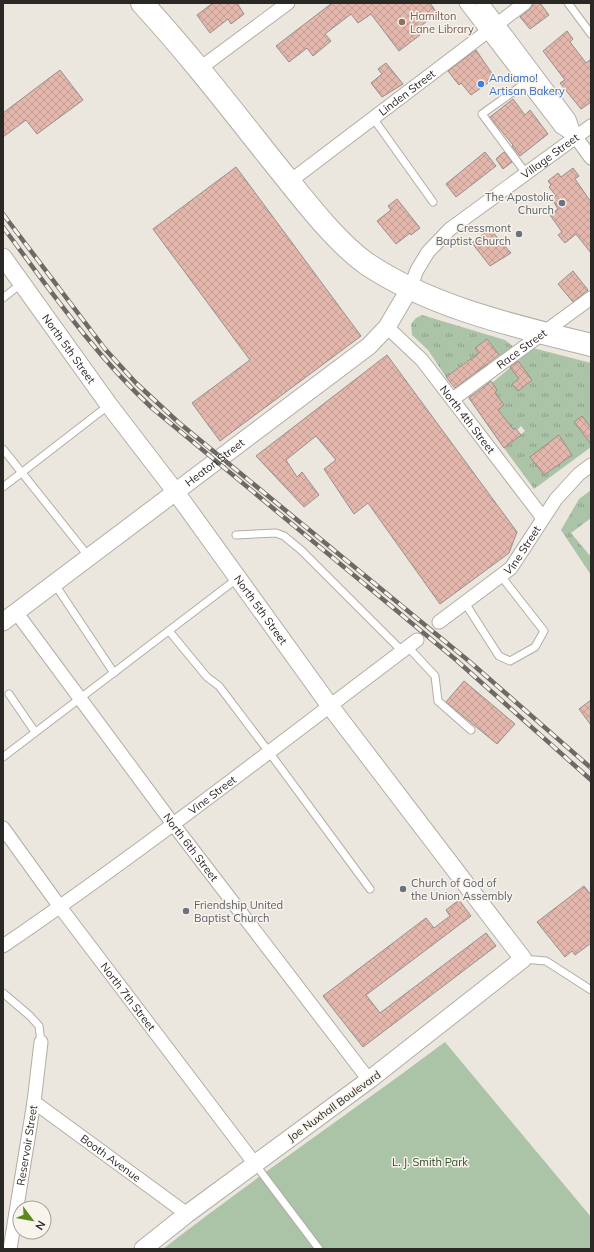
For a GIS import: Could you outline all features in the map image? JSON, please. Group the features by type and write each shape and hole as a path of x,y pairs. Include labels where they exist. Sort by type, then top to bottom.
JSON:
{"highway":[{"path":"142,3 199,68 289,182 352,252 368,264 410,288 460,309 591,345"}],"street":[{"path":"199,68 288,3"},
{"path":"466,3 493,28 531,79 561,127 575,136 591,158"},
{"path":"482,3 493,28"},
{"name":"Linden Street","path":"289,182 525,3"},
{"name":"Village Street","path":"410,288 417,270 438,240 450,229 525,172 591,126"},
{"name":"North 5th Street","path":"3,257 109,405 175,491 330,706 523,959"},
{"name":"Heaton Street","path":"9,617 369,346 387,327 410,288"},
{"name":"Race Street","path":"453,399 591,298"},
{"name":"North 4th Street","path":"387,327 422,360 543,518"},
{"name":"Vine Street","path":"439,622 511,568 556,499 579,474 591,465"},
{"name":"North 6th Street","path":"9,617 80,699 173,824 369,1080"},
{"name":"Vine Street","path":"3,946 60,907 173,824 409,646"},
{"name":"North 7th Street","path":"3,828 60,907 255,1164"},
{"name":"Joe Nuxhall Boulevard","path":"143,1249 186,1214 369,1080 523,959"},
{"name":"Reservoir Street","path":"10,1249 34,1102 42,1042"},
{"name":"Booth Avenue","path":"34,1102 186,1214"}],"lane":[{"path":"568,3 591,34"},
{"path":"525,172 482,114 531,79"},
{"path":"373,118 433,202"},
{"path":"3,298 22,283"},
{"path":"3,487 109,405"},
{"path":"3,449 88,557"},
{"path":"236,535 276,533 284,536 301,550 409,646 435,676 438,701 471,730"},
{"path":"465,603 499,656 510,661 535,647 544,631 501,576"},
{"path":"3,757 238,578"},
{"path":"54,583 114,673"},
{"path":"169,631 207,677 219,686 370,889"},
{"path":"9,694 35,732"},
{"path":"523,959 546,961 591,990"},
{"path":"3,993 30,1016 39,1026 42,1042"},
{"path":"255,1164 320,1249"}],"green space":[{"path":"422,315 505,340 515,348 501,357 487,339 475,348 489,366 477,375 467,361 446,377 428,350 412,335 411,324 416,318"},
{"path":"533,348 591,363 591,447 534,489 504,448 525,431 521,426 517,430 515,428 498,440 468,397 492,383"},
{"path":"591,490 591,518 571,533 591,557 591,575 561,530 579,499"},
{"name":"L. J. Smith Park","path":"445,1042 591,1217 591,1249 163,1249 233,1196"}],"building":[{"path":"213,3 237,3 244,14 231,24 228,19 210,33 197,15"},
{"path":"332,3 430,3 437,13 416,30 420,35 399,51 371,14 358,23 351,14 325,34 331,41 313,56 307,48 289,62 276,46"},
{"path":"534,3 540,3 549,15 530,29 520,17 530,9"},
{"path":"567,31 573,39 570,42 586,63 591,59 591,102 581,109 560,83 565,80 543,51"},
{"path":"476,50 495,78 471,95 461,83 459,85 448,71"},
{"path":"386,63 403,84 382,97 371,83 382,74 378,69"},
{"path":"60,70 83,100 37,134 26,120 3,137 3,113"},
{"path":"513,99 525,115 530,110 548,134 520,156 490,117"},
{"path":"485,152 496,166 456,197 446,184"},
{"path":"504,152 512,162 503,169 496,159"},
{"path":"236,167 361,336 220,441 192,403 250,360 153,229"},
{"path":"573,168 579,176 575,179 591,202 591,253 576,234 565,243 558,235 562,232 550,215 558,209 552,199 556,196 549,187 551,185 548,181 558,173 561,177"},
{"path":"397,199 420,228 411,235 410,233 396,244 377,221 391,210 388,206"},
{"path":"490,229 511,253 490,266 472,243"},
{"path":"573,271 588,290 573,302 558,284"},
{"path":"487,339 499,355 455,388 446,377 479,353 475,348"},
{"path":"387,355 517,532 509,553 440,604 368,503 354,514 324,469 336,460 316,436 286,460 297,477 302,472 319,495 304,507 256,456"},
{"path":"518,361 532,380 518,391 512,384 519,379 510,367"},
{"path":"491,381 497,390 495,393 504,405 498,410 513,429 515,428 521,435 504,448 469,398"},
{"path":"582,416 591,428 591,444 574,422"},
{"path":"559,435 572,455 544,475 530,457"},
{"path":"464,681 515,724 497,744 446,702"},
{"path":"591,700 591,725 579,709"},
{"path":"584,886 591,895 591,943 575,955 572,951 565,957 537,922"},
{"path":"459,900 471,916 366,995 380,1013 486,933 496,946 363,1047 323,996 426,918 434,928 450,916 446,910"}],"railway":[{"path":"3,214 105,349 136,383 178,422 470,662 591,768"},
{"path":"3,227 73,321 111,366 152,408 455,659 591,780"}],"place":[{"name":"Hamilton Lane Library","path":"402,22"},
{"name":"Andiamo! Artisan Bakery","path":"481,84"},
{"name":"The Apostolic Church","path":"562,203"},
{"name":"Cressmont Baptist Church","path":"519,234"},
{"name":"Church of God of the Union Assembly","path":"403,889"},
{"name":"Friendship United Baptist Church","path":"186,911"}]}
